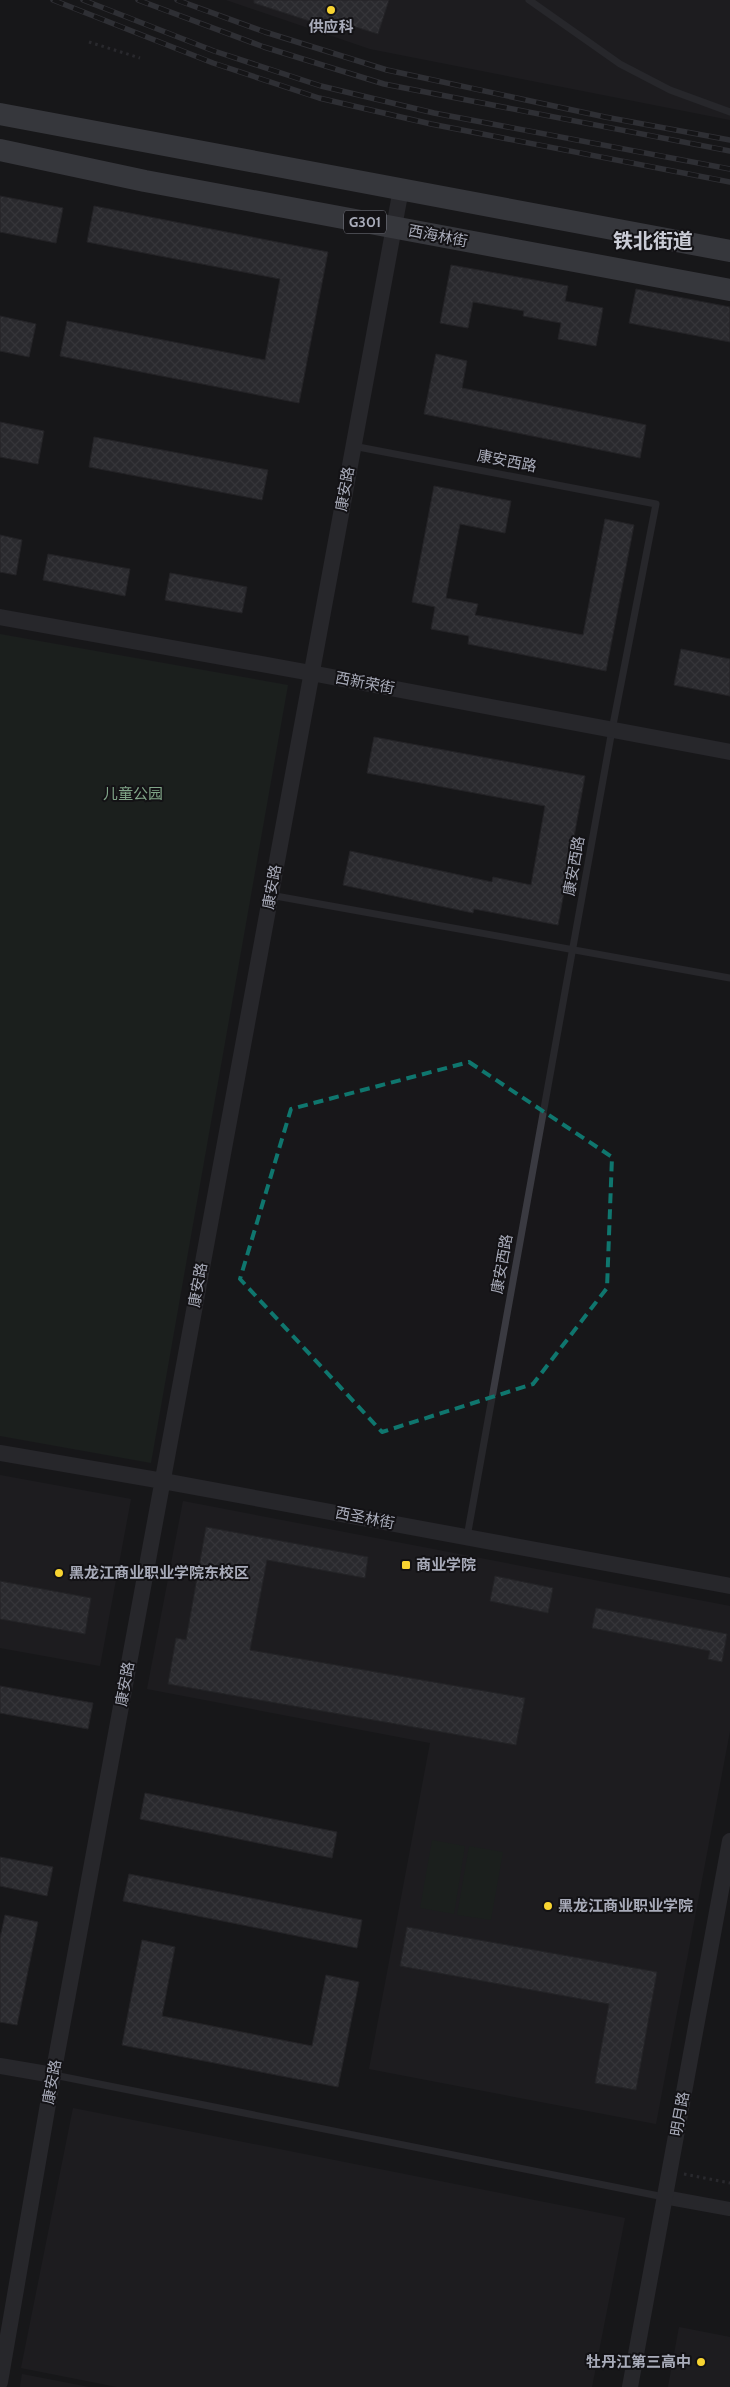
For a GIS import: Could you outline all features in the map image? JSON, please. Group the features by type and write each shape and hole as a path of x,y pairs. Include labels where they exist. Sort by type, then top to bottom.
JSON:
{"highway":[{"path":"0,114 730,251"},
{"name":"西海林街","path":"0,150 145,181 730,290"}],"street":[{"name":"康安路","path":"0,2382 54,2075 400,189"},
{"name":"西新荣街","path":"0,617 730,752"},
{"name":"西圣林街","path":"0,1453 163,1480 730,1586"},
{"name":"明月路","path":"630,2387 730,1841"},
{"path":"0,2066 54,2075"},
{"path":"664,2197 730,2209"}],"lane":[{"path":"529,0 620,64 670,90 730,112"},
{"name":"康安西路","path":"353,446 656,504 612,730 467,1537"},
{"path":"270,895 730,978"},
{"path":"54,2075 664,2197"}],"path":[{"path":"90,42 140,58"},
{"path":"669,2172 730,2182"}],"highlighted area":[{"path":"469,1062 612,1157 607,1288 533,1384 382,1432 240,1279 291,1109"}],"shaded area":[{"path":"226,0 730,0 730,120 370,49"},
{"name":"黑龙江商业职业学院东校区","path":"0,1475 131,1499 100,1666 0,1648"},
{"name":"黑龙江商业职业学院","path":"183,1501 730,1606 730,1731 656,2124 369,2069 430,1743 147,1689"},
{"path":"73,2108 625,2218 592,2387 117,2387 21,2368"},
{"name":"牡丹江第三高中","path":"679,2327 730,2337 730,2387 668,2387"},
{"path":"22,2374 89,2387 20,2387"}],"green space":[{"name":"儿童公园","path":"0,634 288,685 151,1463 0,1436"},
{"path":"432,1840 465,1846 454,1914 420,1908"},
{"path":"469,1846 503,1852 491,1920 457,1915"}],"building":[{"name":"供应科","path":"254,0 389,0 378,34 337,21 334,29 254,3"},
{"path":"0,196 63,208 56,243 0,232"},
{"path":"94,206 328,252 299,403 60,356 67,321 265,360 280,279 87,242"},
{"path":"451,265 568,286 565,301 603,308 596,346 558,339 561,323 523,316 524,311 473,302 468,328 440,323"},
{"path":"636,289 730,307 730,342 629,323"},
{"path":"0,316 36,324 29,357 0,351"},
{"path":"436,354 467,361 462,388 646,425 640,458 424,414"},
{"path":"0,422 44,431 38,464 0,457"},
{"path":"94,437 268,470 262,500 89,467"},
{"path":"434,486 511,501 505,533 460,524 446,598 478,604 475,615 583,635 605,519 634,525 606,671 468,644 469,636 431,629 435,607 412,602"},
{"path":"0,535 22,540 16,575 0,572"},
{"path":"48,554 130,569 125,596 43,580"},
{"path":"170,573 247,587 242,613 165,600"},
{"path":"681,649 730,659 730,696 674,685"},
{"path":"374,737 585,776 558,925 474,909 473,913 343,885 350,851 492,882 493,877 531,885 545,806 367,773"},
{"path":"206,1527 368,1557 365,1578 267,1560 250,1650 525,1698 516,1745 168,1684 176,1638 186,1640"},
{"path":"495,1576 553,1588 548,1613 490,1601"},
{"path":"0,1581 91,1598 85,1634 0,1619"},
{"path":"596,1608 727,1634 722,1662 708,1659 710,1651 592,1628"},
{"path":"0,1686 93,1703 88,1729 0,1713"},
{"path":"145,1793 337,1832 332,1858 140,1819"},
{"path":"0,1857 53,1867 47,1896 0,1886"},
{"path":"129,1874 362,1920 357,1948 123,1901"},
{"path":"5,1915 38,1922 17,2025 0,2022 0,1938"},
{"path":"407,1927 657,1972 636,2090 595,2083 609,2004 400,1966"},
{"path":"142,1940 175,1947 162,2016 312,2046 326,1975 359,1982 338,2087 122,2045"}],"railway":[{"path":"53,0 213,63 319,98 431,124 730,182"},
{"path":"83,0 214,51 321,86 434,113 730,169"},
{"path":"138,0 264,47 384,84 730,151"},
{"path":"177,0 265,32 387,70 605,117 730,140"}],"place":[{"name":"供应科","path":"331,10"},
{"name":"商业学院","path":"406,1565"},
{"name":"黑龙江商业职业学院东校区","path":"59,1573"},
{"name":"黑龙江商业职业学院","path":"548,1906"},
{"name":"牡丹江第三高中","path":"701,2362"}],"district":[{"name":"铁北街道","path":"653,241"}]}
